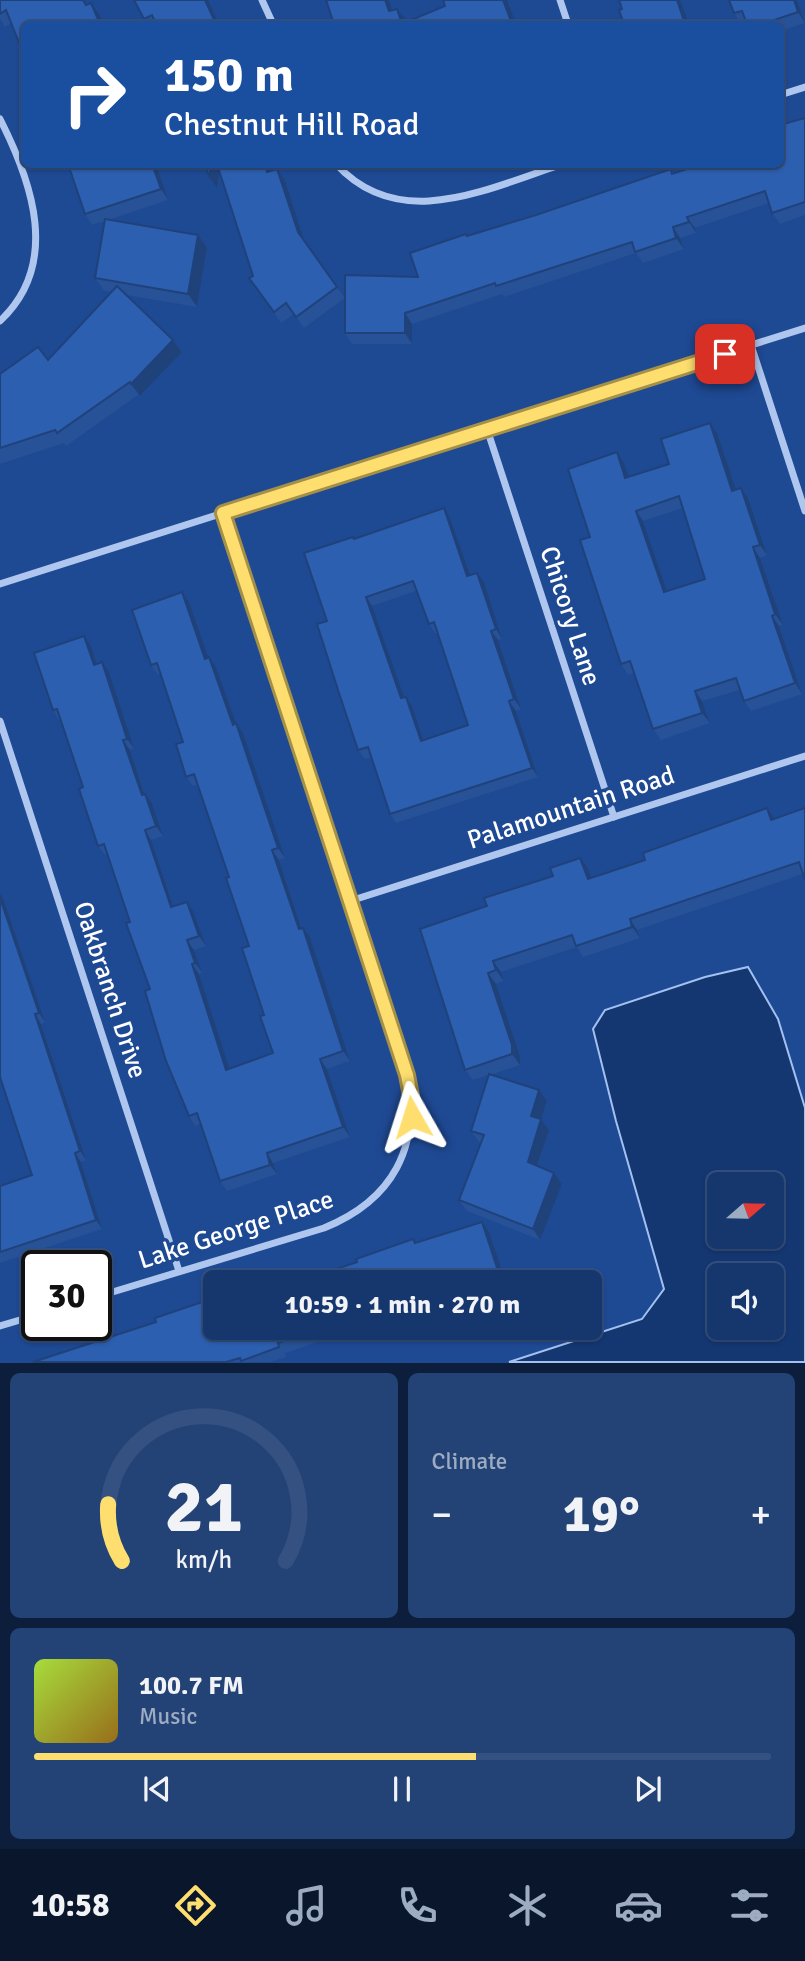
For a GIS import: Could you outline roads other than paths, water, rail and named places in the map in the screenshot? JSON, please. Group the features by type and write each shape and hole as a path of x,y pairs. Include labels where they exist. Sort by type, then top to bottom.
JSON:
{"street":[{"path":"262,0 272,21"},
{"path":"560,0 567,21"},
{"path":"784,94 805,88"},
{"path":"0,119 31,197 37,240 28,281 18,300 0,321"},
{"path":"341,168 358,183 377,194 419,203 461,197 551,168"},
{"path":"0,584 805,328"},
{"path":"751,345 805,510"},
{"name":"Chicory Lane","path":"487,429 614,817"},
{"name":"Lake George Place","path":"112,1292 344,1220 362,1209 391,1178 402,1159 412,1117 407,1075 223,513"},
{"name":"Oakbranch Drive","path":"0,721 179,1271"},
{"name":"Palamountain Road","path":"350,901 805,756"},
{"path":"0,1326 21,1320"}],"water":[{"path":"748,967 778,1019 805,1108 805,1362 509,1362 577,1340 602,1340 602,1332 642,1319 664,1289 593,1029 605,1010 705,977"}]}
